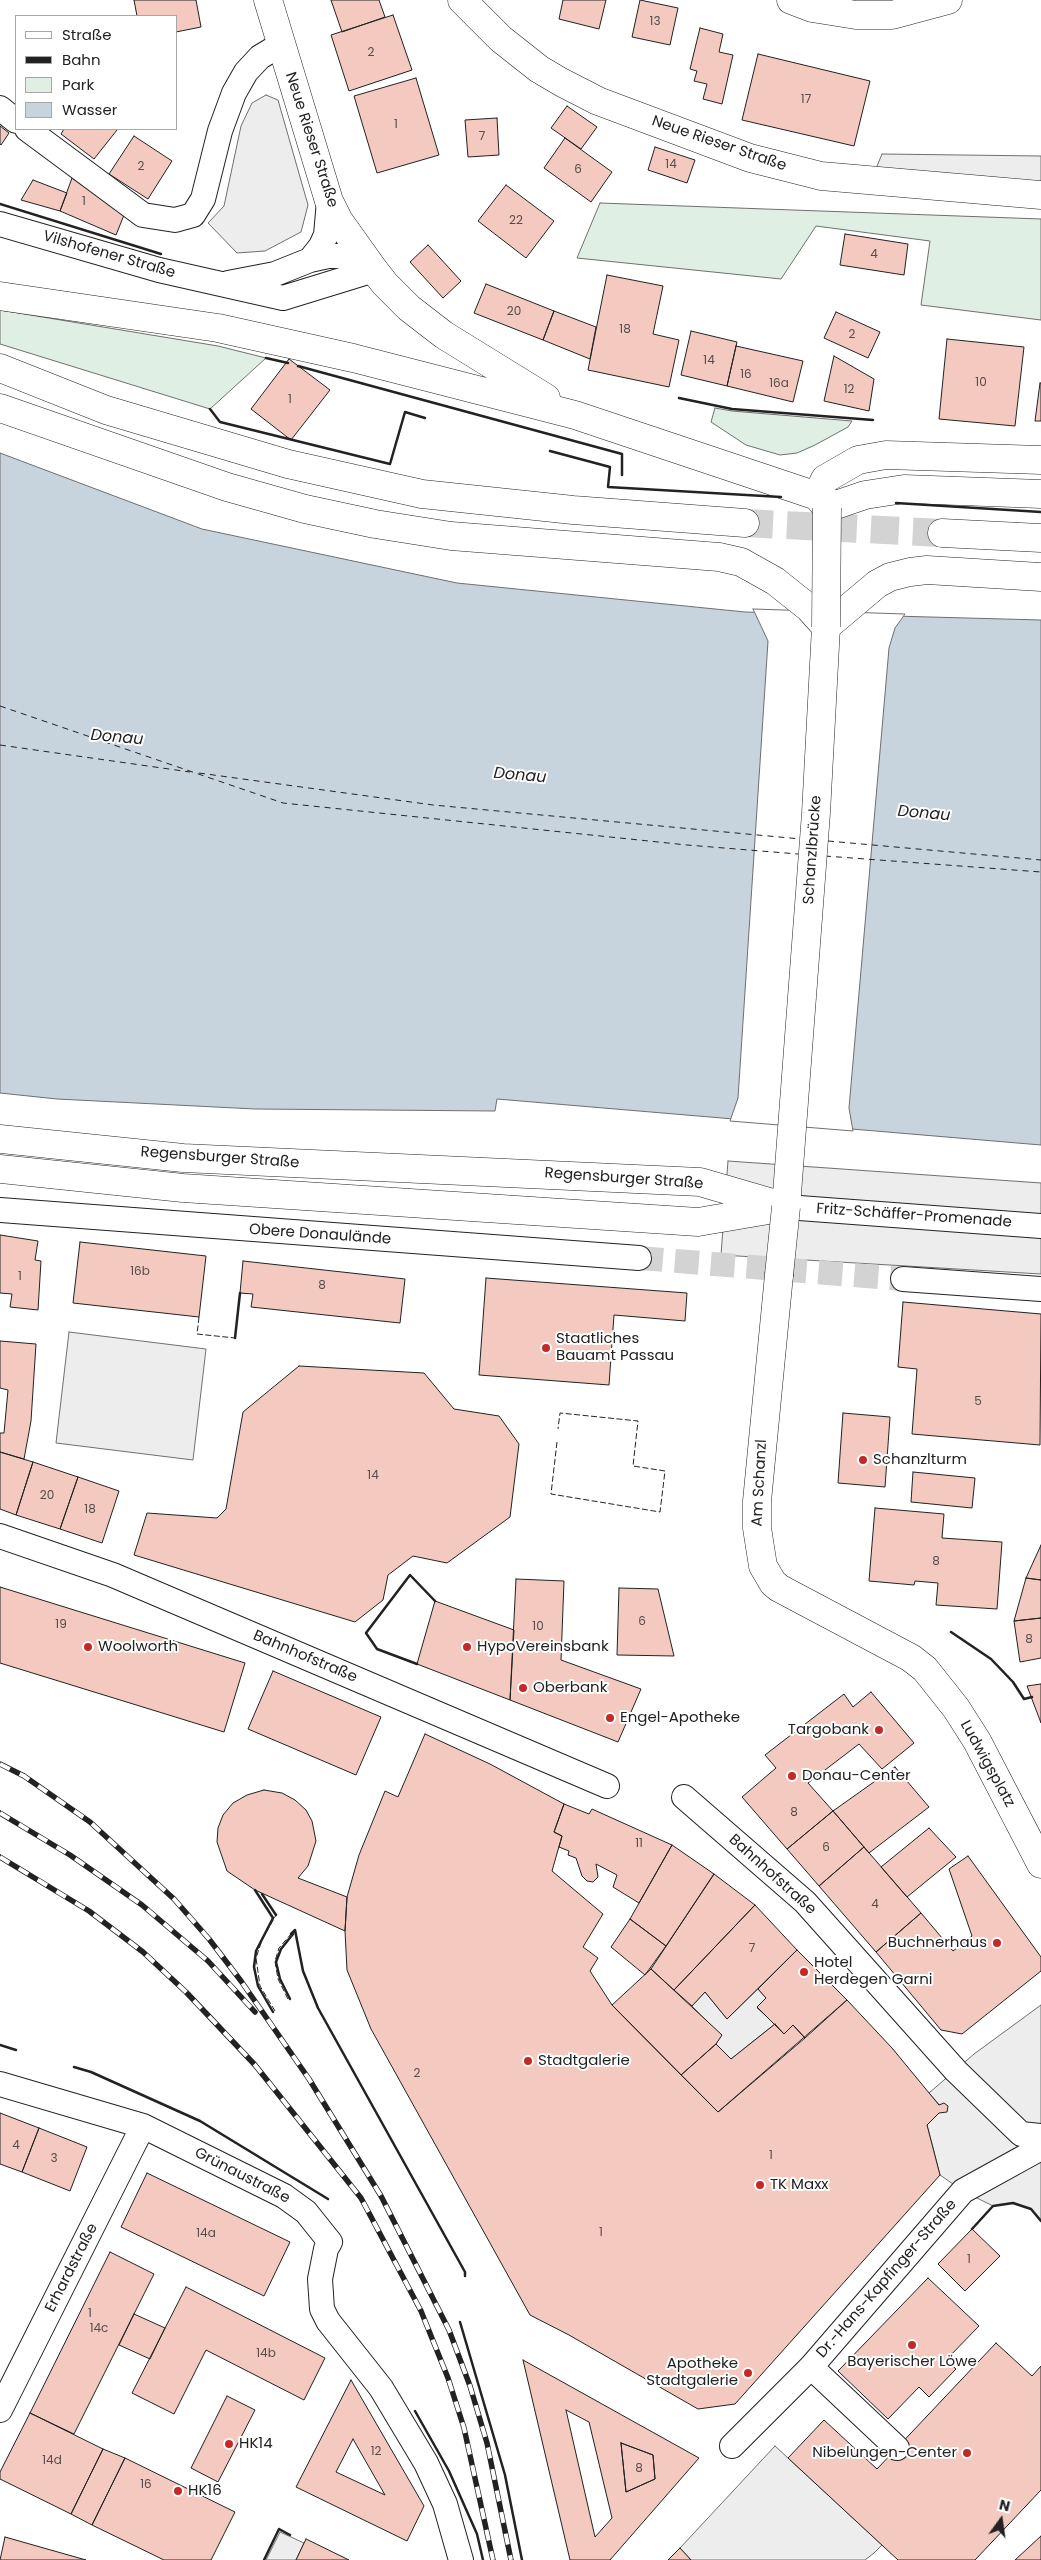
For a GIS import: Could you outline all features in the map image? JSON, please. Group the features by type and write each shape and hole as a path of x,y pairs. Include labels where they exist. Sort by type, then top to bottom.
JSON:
{"main road":[{"name":"Neue Rieser Straße","path":"268,0 280,45 329,201 339,221 374,270 409,308 444,335 575,416"},
{"name":"Neue Rieser Straße","path":"462,0 501,39 539,69 561,82 598,101 750,158 820,176 1015,194 1041,194"},
{"path":"791,0 820,9 856,15 892,15 948,0"},
{"path":"0,296 218,328 353,358 575,416 828,501 904,489 1041,494"},
{"path":"0,368 106,410 288,464 422,494 573,510 745,523"},
{"path":"0,408 227,487 305,509 375,524 451,536 718,557 740,562 781,585 809,608 826,627 877,584 890,577 910,572 927,570 1041,577"},
{"path":"828,501 825,479 858,460 886,455 1041,460"},
{"name":"Schanzlbrücke","path":"786,1207 816,813 826,627 828,501"},
{"path":"942,533 1041,538"},
{"name":"Regensburger Straße","path":"0,1139 183,1158 700,1182 786,1207"},
{"name":"Regensburger Straße","path":"0,1169 192,1189 698,1222 786,1207"},
{"name":"Am Schanzl","path":"786,1207 756,1516 759,1552 763,1566 773,1583 820,1611 911,1658 924,1669"},
{"name":"Ludwigsplatz","path":"924,1669 956,1708 977,1741 1041,1864"}],"street":[{"path":"28,130 143,215 175,220 193,215 202,199 220,131 234,93 246,72 260,57 280,45"},
{"path":"0,108 15,119"},
{"path":"310,260 321,246 326,235 329,201"},
{"name":"Vilshofener Straße","path":"0,224 217,285 283,298 374,270"},
{"name":"Vilshofener Straße","path":"217,285 276,274 310,260 342,256 357,260 374,270"},
{"name":"Fritz-Schäffer-Promenade","path":"786,1207 1041,1226"},
{"name":"Obere Donaulände","path":"0,1210 640,1258"},
{"path":"903,1278 1041,1289"},
{"name":"Bahnhofstraße","path":"0,1536 113,1575 607,1786"},
{"name":"Bahnhofstraße","path":"684,1797 805,1902 956,2071 1021,2134 1041,2136"},
{"name":"Grünaustraße","path":"0,2084 143,2126 284,2196 306,2212 330,2242 326,2249 322,2269 322,2309 328,2321 381,2388 426,2463 445,2504 462,2560"},
{"name":"Erhardstraße","path":"0,2410 143,2126"},
{"name":"Dr.-Hans-Kapfinger-Straße","path":"732,2446 811,2368 963,2191 1041,2148"},
{"name":"Dr.-Hans-Kapfinger-Straße","path":"811,2368 897,2448"}],"green space":[{"path":"600,203 1041,219 1041,320 921,305 930,241 816,226 781,279 577,258"},
{"path":"0,310 218,346 266,358 210,409 0,344"},
{"path":"715,408 852,421 848,427 815,445 797,453 780,455 746,445 711,422"}],"shaded area":[{"path":"266,95 278,100 308,205 301,232 265,251 237,253 208,223 224,206 241,126 252,103"},
{"path":"882,154 1041,156 1041,185 875,171"},
{"path":"728,1161 1041,1183 1041,1274 721,1255"},
{"path":"69,1332 206,1349 193,1460 56,1443"},
{"path":"758,1989 766,1998 757,2008 775,2024 731,2059 716,2044 721,2035 692,2006 705,1992 727,2019"},
{"path":"1041,2005 1041,2221 1031,2209 1013,2203 993,2206 963,2191 940,2175 927,2125 943,2109 929,2093 974,2054"},
{"path":"775,2446 882,2545 874,2553 865,2560 691,2560 680,2548"},
{"path":"280,2532 304,2543 296,2560 266,2560"}],"water":[{"name":"Donau","path":"0,453 202,529 457,583 745,612 1041,620 1041,1145 497,1099 495,1111 255,1109 57,1099 0,1093"}],"pier":[{"path":"753,609 905,614 895,628 889,648 849,1108 853,1131 730,1121 738,1098 768,641"}],"building":[{"path":"134,0 196,0 201,27 178,32 178,15 137,15"},
{"path":"331,0 379,0 385,17 342,32"},
{"path":"563,0 606,0 599,29 559,19"},
{"path":"640,0 678,8 670,45 632,37"},
{"path":"393,15 412,70 349,91 331,35"},
{"path":"700,28 723,34 719,52 733,55 722,104 703,99 707,84 694,81 697,71 690,69"},
{"path":"758,54 870,81 854,146 742,120"},
{"path":"416,78 439,155 377,173 354,96"},
{"path":"567,106 597,127 581,149 551,128"},
{"path":"497,118 499,155 468,157 465,120"},
{"path":"0,126 9,133 1,145 0,144"},
{"path":"63,130 117,130 94,159 61,134"},
{"path":"134,136 172,161 148,199 109,174"},
{"path":"565,138 612,172 591,202 544,168"},
{"path":"655,147 695,160 687,183 648,170"},
{"path":"72,178 124,215 116,235 60,211"},
{"path":"33,180 67,193 60,211 21,200"},
{"path":"506,185 554,221 526,258 478,221"},
{"path":"845,234 908,244 904,275 840,265"},
{"path":"428,245 461,281 443,298 410,262"},
{"path":"607,275 663,286 653,334 679,340 669,387 588,370"},
{"path":"486,284 554,311 543,340 474,313"},
{"path":"554,311 596,327 590,359 543,340"},
{"path":"836,312 880,332 868,358 824,338"},
{"path":"691,331 737,342 727,386 681,375"},
{"path":"947,339 1024,347 1015,426 939,419"},
{"path":"736,346 803,361 793,402 727,386"},
{"path":"834,356 874,379 869,411 824,401"},
{"path":"289,359 330,390 291,440 251,409"},
{"path":"1040,383 1041,421 1035,421"},
{"path":"0,1235 38,1241 35,1260 41,1261 38,1310 10,1307 12,1294 0,1293"},
{"path":"80,1242 206,1256 199,1317 73,1303"},
{"path":"243,1261 405,1279 400,1323 251,1307 253,1294 240,1293"},
{"name":"Staatliches Bauamt Passau","path":"486,1278 687,1293 685,1321 614,1315 609,1385 479,1375"},
{"path":"903,1302 1041,1314 1040,1445 912,1434 917,1369 898,1367"},
{"path":"0,1341 36,1344 31,1421 24,1459 0,1452 0,1433 4,1433 8,1390 0,1388"},
{"path":"299,1366 424,1373 454,1409 499,1416 519,1444 510,1517 447,1563 413,1556 388,1575 383,1600 355,1622 134,1555 147,1513 217,1518 226,1509 243,1412"},
{"name":"Schanzlturm","path":"843,1413 890,1417 885,1487 838,1483"},
{"path":"0,1452 33,1462 16,1515 0,1509"},
{"path":"33,1462 78,1477 60,1529 16,1515"},
{"path":"913,1472 975,1478 972,1508 911,1502"},
{"path":"78,1477 119,1491 102,1543 60,1529"},
{"path":"875,1508 944,1514 942,1538 1002,1542 997,1609 936,1605 938,1583 915,1581 914,1585 869,1581"},
{"path":"1041,1545 1041,1580 1026,1578"},
{"path":"1026,1578 1041,1580 1041,1618 1014,1621"},
{"path":"516,1579 564,1581 561,1660 641,1689 618,1742 510,1700"},
{"path":"0,1587 245,1663 224,1732 0,1663"},
{"path":"619,1588 658,1589 674,1656 617,1655"},
{"name":"HypoVereinsbank","path":"435,1601 514,1630 510,1700 417,1664"},
{"path":"1041,1618 1041,1658 1020,1662 1014,1621"},
{"path":"273,1671 381,1717 356,1775 248,1729"},
{"path":"1041,1684 1041,1723 1027,1686"},
{"name":"Donau-Center","path":"871,1692 914,1743 882,1769 859,1744 808,1783 833,1811 787,1849 742,1797 776,1768 765,1755 844,1694 853,1707"},
{"name":"Stadtgalerie","path":"425,1734 490,1764 564,1804 554,1832 562,1836 552,1871 603,1914 583,1947 598,1958 590,1971 612,2005 718,2112 847,2000 892,2048 939,2105 944,2103 948,2106 947,2112 939,2113 927,2125 940,2175 735,2404 698,2409 569,2335 530,2315 371,2029 347,1970 345,1931 347,1897 359,1855 385,1791 398,1797"},
{"path":"895,1767 929,1807 869,1853 833,1811"},
{"path":"264,1790 282,1793 295,1800 306,1810 312,1821 316,1841 308,1866 298,1878 347,1897 345,1931 255,1890 227,1871 217,1842 218,1828 223,1815 233,1803 247,1795"},
{"path":"564,1804 589,1814 592,1809 672,1845 639,1903 613,1887 617,1875 596,1864 598,1877 593,1882 587,1881 582,1876 576,1858 568,1855 569,1851 559,1847 562,1836 554,1832"},
{"path":"833,1811 864,1847 819,1886 787,1849"},
{"path":"929,1828 956,1857 907,1897 881,1867"},
{"path":"672,1845 714,1874 666,1946 630,1919"},
{"path":"864,1847 921,1913 876,1952 819,1886"},
{"name":"Buchnerhaus","path":"968,1856 1041,1957 1041,1971 962,2034 941,2030 876,1952 921,1913 953,1951 972,1936 949,1869"},
{"path":"714,1874 755,1905 674,1990 651,1969"},
{"path":"755,1905 797,1950 727,2019 705,1992 692,2006 674,1990"},
{"path":"630,1919 666,1946 645,1975 611,1947"},
{"path":"797,1950 847,2000 805,2038 793,2025 784,2034 757,2007 766,1998 758,1989"},
{"path":"651,1969 722,2035 716,2044 681,2075 612,2005"},
{"path":"775,2024 784,2034 793,2025 805,2038 718,2112 681,2075 716,2044 731,2059"},
{"path":"0,2113 39,2128 22,2172 0,2164"},
{"path":"39,2128 87,2147 70,2191 22,2172"},
{"path":"147,2173 290,2242 264,2296 121,2227"},
{"path":"972,2229 1000,2256 965,2291 938,2264"},
{"path":"110,2252 154,2274 74,2434 30,2413"},
{"name":"Bayerischer Löwe","path":"928,2278 979,2326 946,2360 956,2369 929,2397 919,2387 888,2419 838,2371"},
{"path":"186,2287 325,2358 304,2400 206,2350 174,2414 132,2393"},
{"path":"134,2314 165,2328 150,2359 119,2345"},
{"name":"Nibelungen-Center","path":"996,2343 1032,2376 1041,2366 1041,2490 975,2560 898,2560 788,2458 824,2420 877,2469"},
{"path":"523,2360 699,2458 610,2560 570,2560","holes":["566,2410 589,2422 612,2518 595,2537","621,2443 653,2455 655,2479 626,2492"]},
{"path":"351,2380 424,2506 407,2541 296,2487","holes":["353,2439 385,2495 336,2472"]},
{"path":"227,2396 255,2410 218,2482 191,2468"},
{"path":"30,2413 103,2449 71,2514 0,2479 0,2472"},
{"path":"621,2443 653,2455 655,2479 626,2492"},
{"path":"103,2449 125,2458 92,2525 71,2514"},
{"path":"125,2458 235,2512 211,2560 164,2560 92,2525"},
{"path":"1041,2536 1041,2560 1015,2560"},
{"path":"5,2537 86,2560 0,2560"},
{"path":"306,2539 349,2560 296,2560"},
{"path":"680,2548 691,2560 668,2560"}],"ferry route":[{"path":"0,706 283,803 687,845 798,854"},
{"path":"0,745 190,772"},
{"path":"199,773 433,805 801,839"},
{"path":"828,841 1041,860"},
{"path":"825,856 1041,872"}],"tunnel":[{"path":"745,523 942,533"},
{"path":"639,1258 903,1279"}],"railway":[{"path":"0,1764 24,1776 90,1822 174,1899 209,1939 241,1981 309,2079 381,2196 449,2330 470,2386 487,2443 511,2560"},
{"path":"0,1813 70,1855 142,1905 208,1961 255,2012"},
{"path":"0,1857 89,1911 143,1952 186,1992 255,2065 361,2198 421,2311 448,2378 464,2428 493,2560"}],"fence":[{"path":"199,1317 197,1334 235,1338"},
{"path":"557,1442 551,1494 660,1512 665,1471 633,1466 638,1421 560,1413 558,1429"},
{"path":"275,2011 260,1986 256,1958 262,1940 276,1915"},
{"path":"288,1999 278,1979 275,1961 279,1948 291,1934"}],"wall":[{"path":"0,204 161,254"},
{"path":"266,358 288,363"},
{"path":"298,366 622,454 622,475"},
{"path":"679,398 732,409 873,420"},
{"path":"210,409 220,422 390,464 405,412 425,418"},
{"path":"550,451 610,467 608,487 781,497"},
{"path":"896,503 1041,512"},
{"path":"235,1338 240,1293"},
{"path":"417,1664 377,1649 366,1633 410,1575 435,1601"},
{"path":"951,1632 991,1659 1013,1682 1024,1699 1032,1697"},
{"path":"255,1890 273,1918 256,1951 254,1967 258,1986 273,2012"},
{"path":"262,1894 276,1915"},
{"path":"291,1934 295,1930 303,1971 318,2008 465,2272 465,2276"},
{"path":"290,1999 280,1979 276,1962 281,1949 293,1934"},
{"path":"0,2045 16,2050"},
{"path":"74,2067 91,2072 200,2121 328,2199"},
{"path":"972,2229 993,2206 1013,2203 1031,2209 1041,2221"},
{"path":"460,2322 505,2475 522,2560"},
{"path":"415,2411 449,2471 477,2534 483,2560"},
{"path":"264,2560 279,2529 290,2535"}],"place":[{"name":"Staatliches Bauamt Passau","path":"546,1348"},
{"name":"Schanzlturm","path":"863,1460"},
{"name":"Woolworth","path":"88,1647"},
{"name":"HypoVereinsbank","path":"467,1647"},
{"name":"Oberbank","path":"523,1688"},
{"name":"Engel-Apotheke","path":"610,1718"},
{"name":"Targobank","path":"879,1730"},
{"name":"Donau-Center","path":"792,1776"},
{"name":"Buchnerhaus","path":"997,1943"},
{"name":"Hotel Herdegen Garni","path":"804,1972"},
{"name":"Stadtgalerie","path":"528,2061"},
{"name":"TK Maxx","path":"760,2185"},
{"name":"Bayerischer Löwe","path":"912,2345"},
{"name":"Apotheke Stadtgalerie","path":"748,2373"},
{"name":"HK14","path":"229,2444"},
{"name":"Nibelungen-Center","path":"967,2453"},
{"name":"HK16","path":"178,2491"}]}
